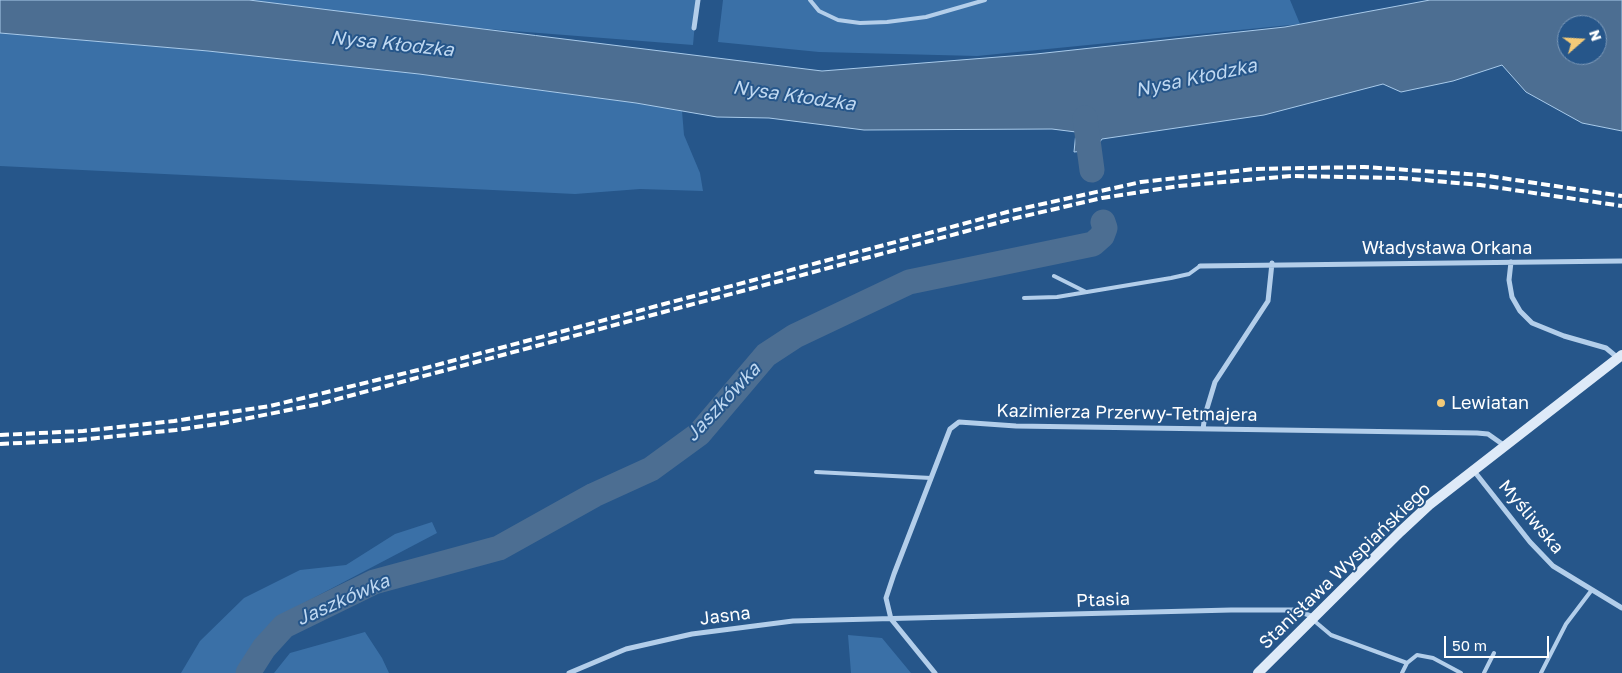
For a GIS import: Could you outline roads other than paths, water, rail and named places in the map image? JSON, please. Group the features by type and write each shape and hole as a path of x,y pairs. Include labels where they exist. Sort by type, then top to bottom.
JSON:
{"main road":[{"name":"Stanisława Wyspiańskiego","path":"1258,673 1400,532 1505,446 1620,357"}],"street":[{"path":"694,28 698,0"},
{"name":"Władysława Orkana","path":"1200,266 1272,263 1622,261"},
{"path":"1511,262 1509,280 1512,297 1520,311 1532,323 1564,336 1606,348 1620,357"},
{"path":"1204,429 1205,415 1215,382 1268,301 1272,263"},
{"name":"Kazimierza Przerwy-Tetmajera","path":"891,619 886,598 950,430 959,422 1016,426 1477,433 1488,434 1505,446"},
{"name":"Myśliwska","path":"1474,471 1530,542 1553,566 1591,591 1622,608"},
{"name":"Ptasia","path":"891,619 1232,610 1295,610 1313,618"},
{"path":"891,619 935,673"},
{"name":"Jasna","path":"569,673 626,649 692,634 794,621 891,619"}],"lane":[{"path":"810,0 819,11 838,20 860,22 888,22 926,17 985,0"},
{"path":"1024,298 1046,299 1172,278 1189,274 1200,266"},
{"path":"1054,276 1088,292"},
{"path":"816,472 931,478"},
{"path":"1541,673 1566,624 1591,591"},
{"path":"1313,618 1331,635 1407,663"},
{"path":"1484,673 1494,653"},
{"path":"1402,673 1407,663 1417,655 1433,658 1461,673"}],"water":[{"name":"Nysa Kłodzka","path":"0,0 249,0 822,71 1036,54 1285,27 1430,0 1622,0 1622,131 1582,123 1526,92 1502,65 1453,81 1401,92 1383,84 1264,115 1102,139 1094,150 1074,152 1076,132 1052,129 864,130 769,118 717,117 636,103 419,74 208,51 0,33"}],"waterway":[{"name":"Jaszkówka","path":"1085,118 1092,170"},
{"name":"Jaszkówka","path":"248,673 264,648 284,626 374,582 499,548 594,495 651,469 699,434 766,355 795,336 909,282 1093,244 1102,236 1105,228 1103,222"}],"railway":[{"path":"0,435 83,431 174,421 270,406 418,370 1011,211 1141,182 1254,169 1364,167 1482,175 1622,196"},
{"path":"0,444 79,440 176,430 224,423 319,404 1012,219 1102,198 1179,186 1291,176 1401,178 1480,185 1622,206"}],"place":[{"name":"Lewiatan","path":"1441,403"}]}
